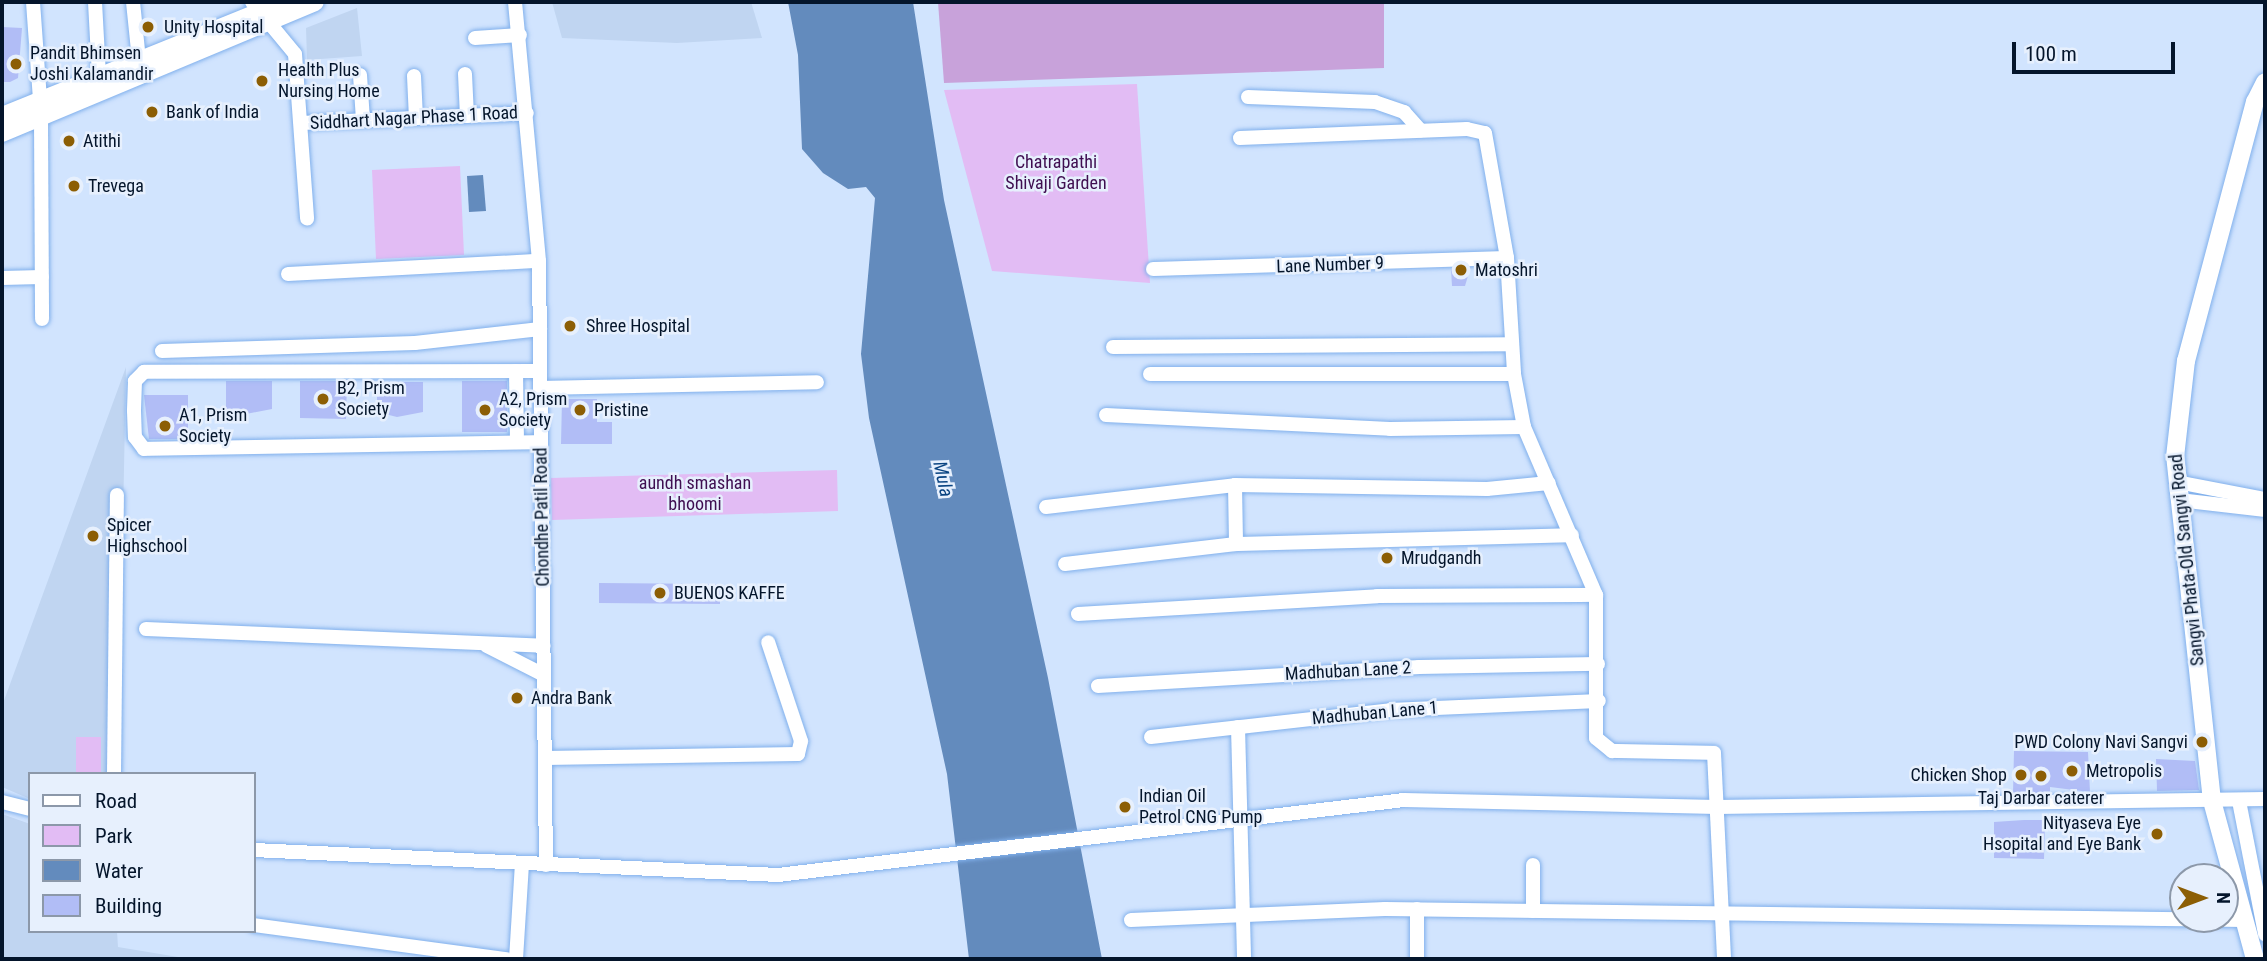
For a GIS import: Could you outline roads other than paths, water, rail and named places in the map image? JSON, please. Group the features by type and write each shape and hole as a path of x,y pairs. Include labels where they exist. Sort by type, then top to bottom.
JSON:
{"main road":[{"path":"2,133 99,76 284,2"},
{"path":"2,116 40,109 260,12 315,2"},
{"name":"Sangvi Phata-Old Sangvi Road","path":"2255,959 2212,801 2178,491 2176,416 2186,360 2255,102 2265,82"}],"street":[{"path":"33,2 40,109 42,319"},
{"path":"95,2 99,76"},
{"path":"133,2 139,60"},
{"name":"Chondhe Patil Road","path":"515,2 539,261 545,864"},
{"path":"260,12 295,54 307,219"},
{"path":"475,38 520,35"},
{"path":"466,74 467,116"},
{"path":"360,75 363,120"},
{"path":"414,76 416,118"},
{"path":"1248,97 1375,102 1404,112 1421,131"},
{"name":"Siddhart Nagar Phase 1 Road","path":"301,123 527,113"},
{"path":"1240,138 1421,131 1485,133 1507,258 1514,374 1524,427 1596,595 1599,701 1596,738 1604,748 1714,753 1724,959"},
{"name":"Lane Number 9","path":"1153,269 1507,258"},
{"path":"288,274 539,261"},
{"path":"2,278 42,277"},
{"path":"162,351 415,343 540,328"},
{"path":"1112,347 1512,344"},
{"path":"516,371 517,441"},
{"path":"540,371 144,372 135,381 134,411 135,437 144,449 541,442"},
{"path":"1150,374 1514,374"},
{"path":"540,388 817,382"},
{"path":"1106,415 1390,429 1524,427"},
{"path":"1046,506 1235,485 1487,489 1549,484"},
{"path":"1235,485 1236,544"},
{"path":"2178,491 2265,499"},
{"path":"2178,491 2265,510"},
{"path":"114,772 117,495"},
{"path":"1065,564 1236,544 1572,535"},
{"path":"1078,614 1377,596 1596,595"},
{"path":"146,629 544,646"},
{"path":"545,758 798,754 802,741 768,642"},
{"path":"484,644 544,675"},
{"name":"Madhuban Lane 2","path":"1098,686 1419,667 1598,664"},
{"name":"Madhuban Lane 1","path":"1151,737 1390,710 1599,701"},
{"path":"1238,727 1244,959"},
{"path":"256,850 778,875 1404,800 1717,807 2265,799"},
{"path":"2239,801 2265,934"},
{"path":"2,802 28,808"},
{"path":"516,959 522,863"},
{"path":"1532,865 1533,911"},
{"path":"1131,920 1417,909 2245,920"},
{"path":"1417,909 1418,959"},
{"path":"256,925 507,959"}],"water":[{"name":"Mula","path":"788,2 913,2 944,200 1048,678 1102,959 969,959 947,774 869,418 861,354 875,198 866,187 848,189 823,173 802,149 798,55"},
{"path":"483,175 486,211 469,212 467,176"}],"place":[{"name":"Unity Hospital","path":"148,27"},
{"name":"Pandit Bhimsen Joshi Kalamandir","path":"16,64"},
{"name":"Health Plus Nursing Home","path":"262,81"},
{"name":"Bank of India","path":"152,112"},
{"name":"Atithi","path":"69,141"},
{"name":"Trevega","path":"74,186"},
{"name":"Matoshri","path":"1461,270"},
{"name":"Shree Hospital","path":"570,326"},
{"name":"B2, Prism Society","path":"323,399"},
{"name":"A2, Prism Society","path":"485,410"},
{"name":"Pristine","path":"580,410"},
{"name":"A1, Prism Society","path":"165,426"},
{"name":"Spicer Highschool","path":"93,536"},
{"name":"Mrudgandh","path":"1387,558"},
{"name":"BUENOS KAFFE","path":"660,593"},
{"name":"Andra Bank","path":"517,698"},
{"name":"PWD Colony Navi Sangvi","path":"2202,742"},
{"name":"Metropolis","path":"2072,771"},
{"name":"Chicken Shop","path":"2021,775"},
{"name":"Taj Darbar caterer","path":"2041,776"},
{"name":"Indian Oil Petrol CNG Pump","path":"1125,807"},
{"name":"Nityaseva Eye Hsopital and Eye Bank","path":"2157,834"}],"park label":[{"name":"Chatrapathi Shivaji Garden","path":"1056,173"},
{"name":"aundh smashan bhoomi","path":"695,494"}]}
